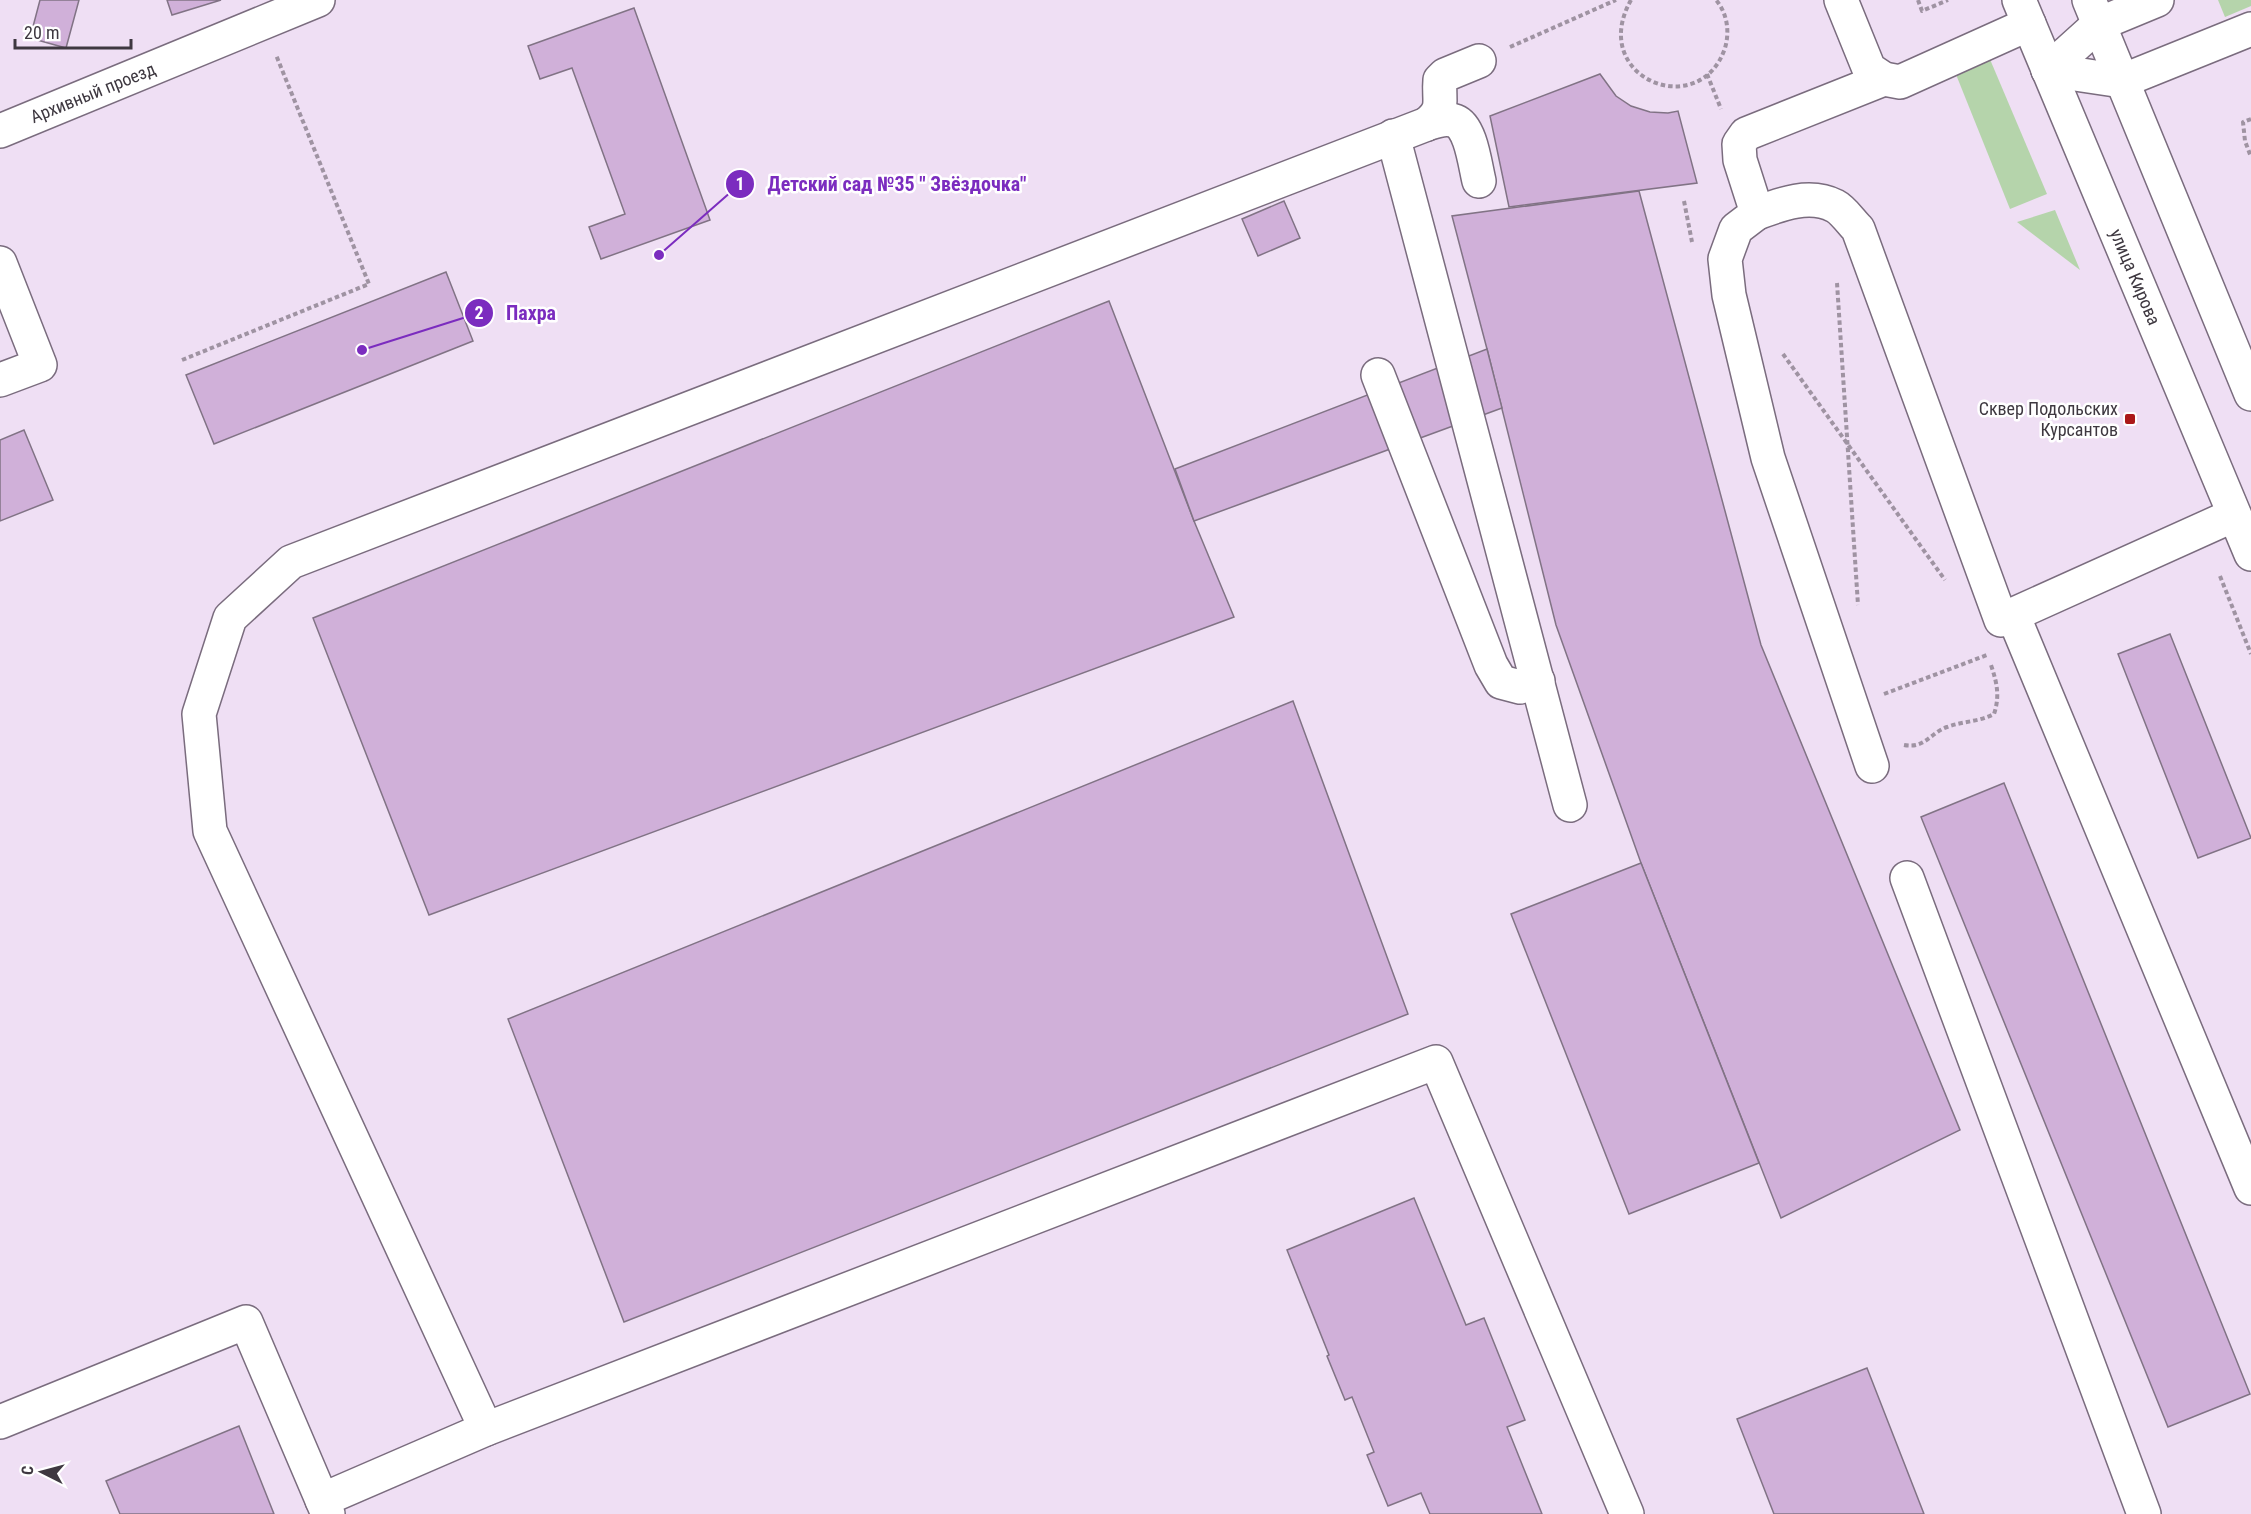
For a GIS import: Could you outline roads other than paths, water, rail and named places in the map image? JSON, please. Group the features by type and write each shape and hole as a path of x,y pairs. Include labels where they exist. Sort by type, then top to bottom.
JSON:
{"main road":[{"name":"Архивный проезд","path":"0,130 318,0"},
{"path":"1841,0 1869,69 1884,79 1900,82 2024,12"},
{"path":"2157,0 2094,12 2048,70 2122,81 2251,29"},
{"name":"улица Кирова","path":"2024,12 2251,554"},
{"path":"2094,12 2251,394"},
{"path":"1427,124 1438,115 1441,104 1440,80 1445,75 1479,61"},
{"path":"1757,213 1740,160 1739,144 1746,134 1884,79"},
{"path":"486,1429 210,831 199,714 230,618 291,562 1427,124 1443,119 1456,121 1466,130 1479,181"},
{"path":"1393,136 1570,805"},
{"path":"1872,766 1768,458 1730,295 1725,259 1736,229 1757,213 1774,206 1809,198 1836,206 1858,229 2001,620 2234,515"},
{"path":"0,263 40,365 0,380"},
{"path":"1378,375 1491,665 1501,682 1520,687 1538,681"},
{"path":"2013,615 2251,1188"},
{"path":"1907,878 2144,1514"},
{"path":"0,1422 246,1322 325,1507 486,1429 1436,1062 1627,1514"}],"place":[{"name":"Детский сад №35 \" Звёздочка\"","path":"659,255"},
{"name":"Пахра","path":"362,350"},
{"name":"Сквер Подольских Курсантов","path":"2130,419"}]}
